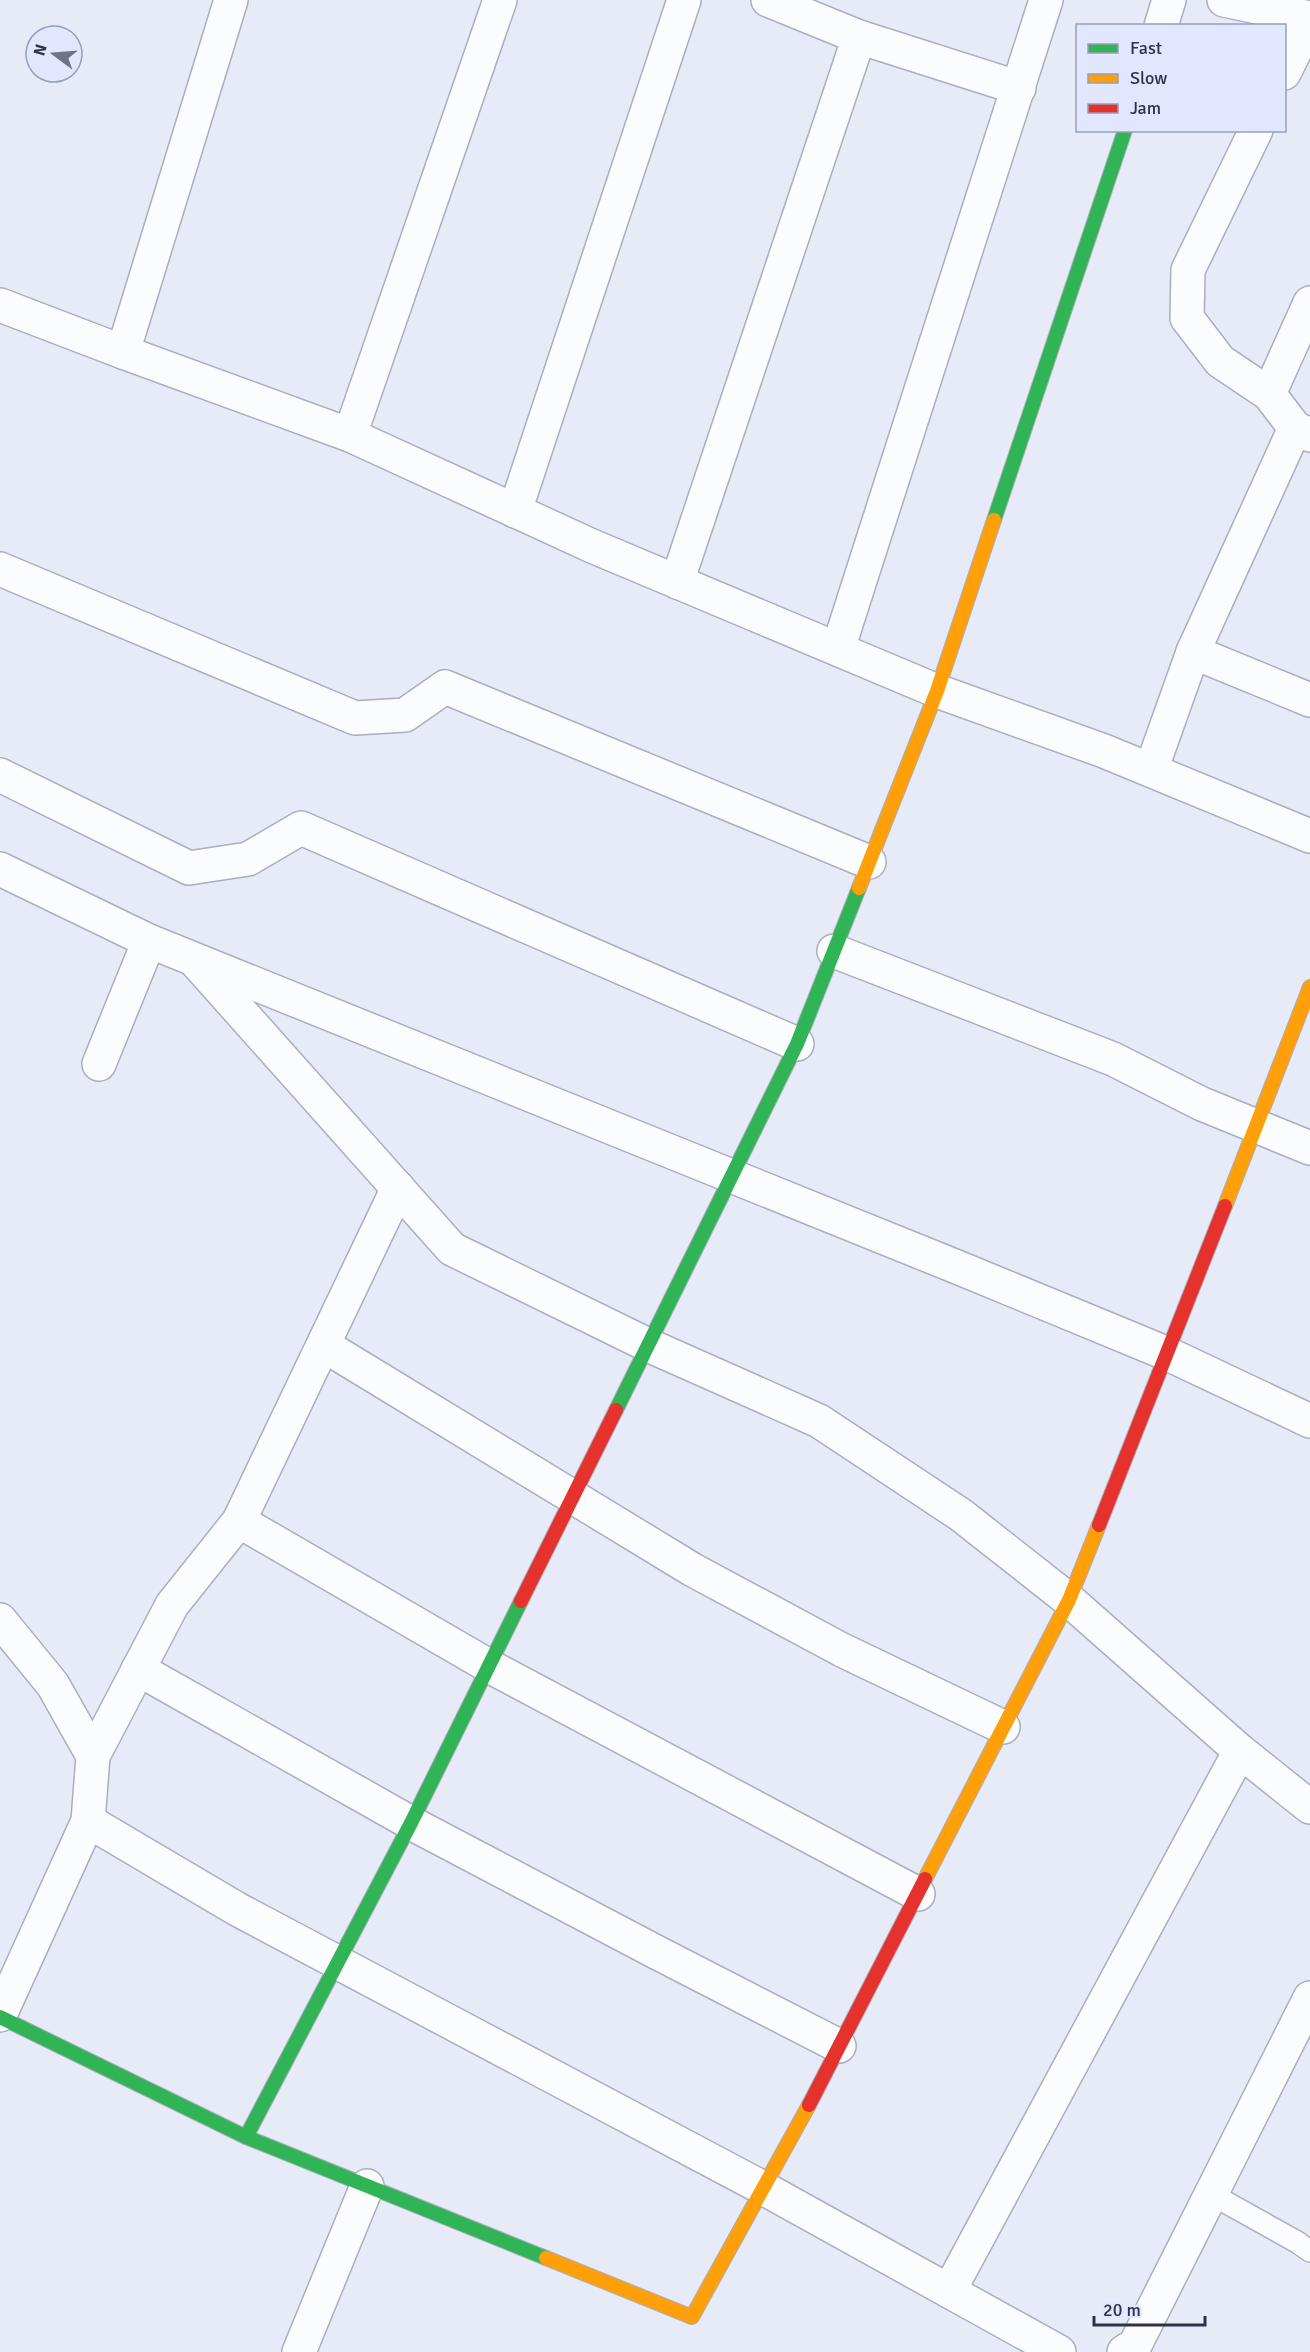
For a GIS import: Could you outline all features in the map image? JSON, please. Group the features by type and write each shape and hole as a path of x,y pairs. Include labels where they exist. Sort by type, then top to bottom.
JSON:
{"street":[{"path":"123,352 231,0"},
{"path":"350,435 500,0"},
{"path":"515,511 684,0"},
{"path":"768,0 860,37 1018,88"},
{"path":"838,649 1046,0"},
{"path":"1162,24 1169,0"},
{"path":"1224,0 1310,19 1286,69"},
{"path":"677,582 860,37"},
{"path":"246,2137 411,1823 797,1044 937,691 1124,132"},
{"path":"1151,770 1193,652 1303,431 1269,394 1220,361 1187,318 1188,270 1255,132"},
{"path":"1269,394 1310,303"},
{"path":"0,305 350,435 677,582 937,691 1151,770 1310,836"},
{"path":"0,569 355,718 405,715 445,687 869,862"},
{"path":"1193,652 1310,700"},
{"path":"0,775 189,868 248,859 301,828 797,1044"},
{"path":"0,869 149,941 1168,1354 1310,1421"},
{"path":"99,1064 149,941"},
{"path":"834,951 1113,1059 1202,1104 1310,1149"},
{"path":"192,958 452,1249 648,1345 819,1421 962,1515 1069,1600 1240,1750 1310,1808"},
{"path":"398,1188 325,1346 239,1521 172,1605 93,1756 88,1821 0,2016 246,2137 692,2317 839,2046 1069,1600 1168,1354 1310,987"},
{"path":"325,1346 693,1570 842,1650 1003,1727"},
{"path":"239,1521 489,1665 918,1894"},
{"path":"0,1620 53,1685 93,1756"},
{"path":"138,1670 411,1823 839,2046"},
{"path":"949,2291 1240,1750"},
{"path":"88,1821 237,1909 763,2188 1059,2352"},
{"path":"1124,2352 1135,2345 1310,1998"},
{"path":"299,2352 367,2186"}],"lane":[{"path":"1211,2194 1310,2251"}],"traffic: fast":[{"path":"994,520 1124,132"},
{"path":"616,1410 797,1044 859,888"},
{"path":"246,2137 411,1823 521,1601"},
{"path":"0,2017 246,2137 546,2258"}],"traffic: slow":[{"path":"859,888 937,691 994,520"},
{"path":"1225,1206 1310,987"},
{"path":"925,1879 1069,1600 1099,1525"},
{"path":"546,2258 692,2317 809,2105"}],"traffic: jam":[{"path":"1099,1525 1225,1206"},
{"path":"521,1601 616,1410"},
{"path":"809,2105 925,1879"}]}
